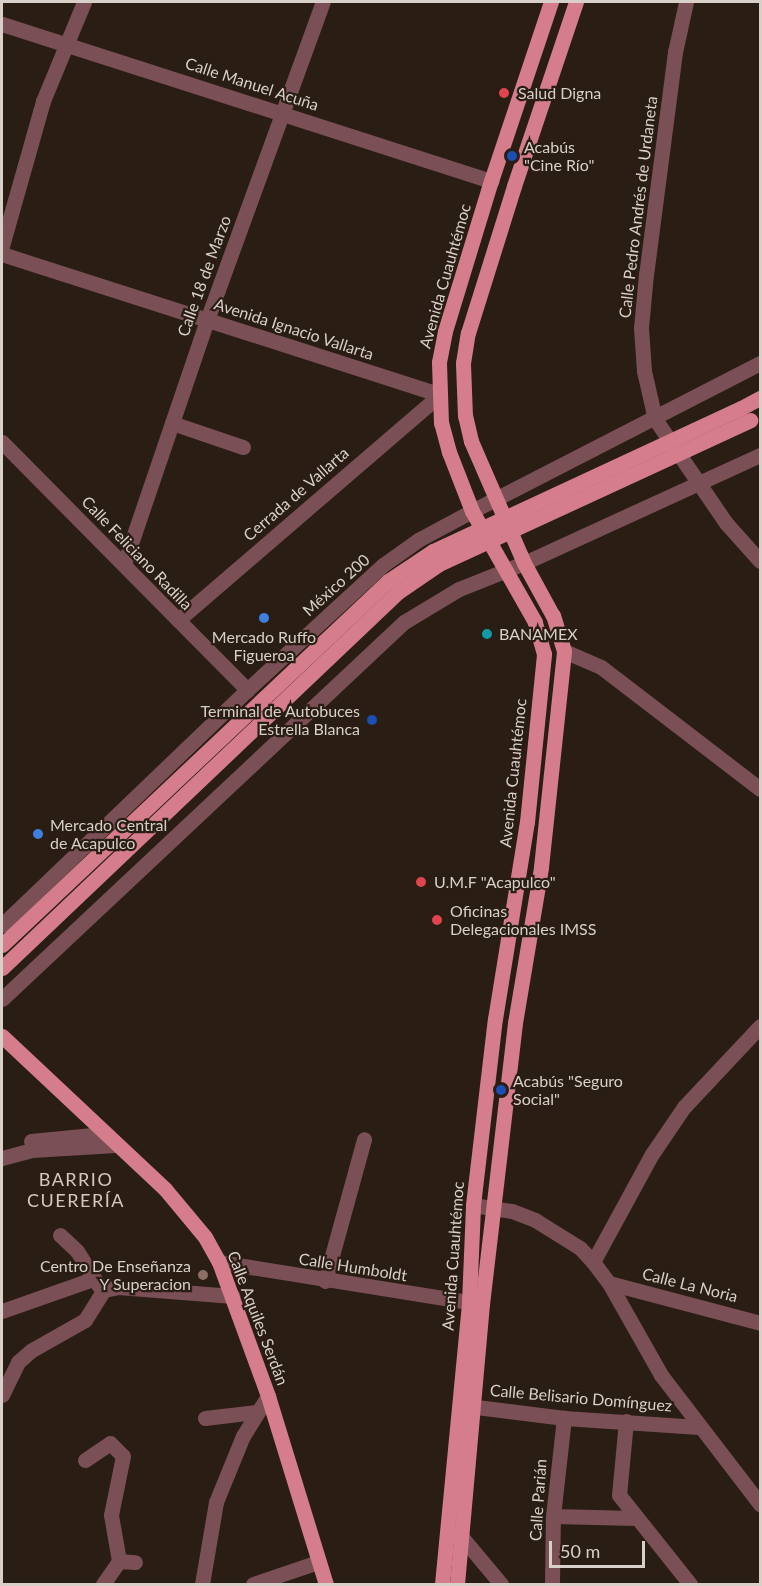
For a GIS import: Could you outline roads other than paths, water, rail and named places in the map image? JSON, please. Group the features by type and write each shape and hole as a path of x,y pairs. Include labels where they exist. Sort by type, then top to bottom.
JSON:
{"main road":[{"name":"Avenida Cuauhtémoc","path":"476,1303 473,1205 495,1019 527,822 544,654 536,622 505,572 472,511 449,452 438,395 445,331 491,181 551,2"},
{"name":"Avenida Cuauhtémoc","path":"442,1584 454,1534 476,1303 493,1207 515,1023 541,867 564,651 553,616 524,563 495,500 465,416 463,363 513,186 576,2"},
{"name":"México 200","path":"2,945 434,551 750,415 760,398"},
{"name":"México 200","path":"2,968 393,587"},
{"name":"Calle Aquiles Serdán","path":"2,1036 187,1211 219,1262 268,1396 326,1584"},
{"name":"Avenida Cuauhtémoc","path":"454,1534 457,1584"}],"street":[{"path":"2,246 43,101 84,2"},
{"name":"Calle 18 de Marzo","path":"124,564 207,320 323,2"},
{"name":"Calle Pedro Andrés de Urdaneta","path":"686,2 675,52 642,317 644,371 655,419 697,484 760,561"},
{"name":"Calle Manuel Acuña","path":"2,24 491,181"},
{"name":"Avenida Ignacio Vallarta","path":"2,254 438,395"},
{"name":"México 200","path":"2,925 247,690 383,566 418,540 760,363"},
{"name":"Cerrada de Vallarta","path":"178,620 438,395"},
{"path":"172,423 243,447"},
{"name":"Calle Feliciano Radilla","path":"4,449 124,564 247,690"},
{"path":"2,999 404,622 459,589 505,572 760,455"},
{"path":"564,651 601,667 760,789"},
{"path":"593,1262 652,1154 684,1107 760,1026"},
{"path":"2,1149 56,1137 103,1134"},
{"path":"325,1281 364,1139"},
{"path":"2,1158 32,1150 115,1145"},
{"path":"473,1205 493,1207 535,1220 580,1248 609,1283 661,1375 760,1504"},
{"path":"60,1235 77,1251 98,1285"},
{"name":"Calle Humboldt","path":"219,1262 325,1281 476,1303"},
{"name":"Calle La Noria","path":"609,1283 760,1323"},
{"path":"2,1395 18,1362 32,1350 85,1320 98,1285"},
{"path":"2,1311 98,1285 233,1296"},
{"path":"202,1584 216,1502 255,1412 268,1396"},
{"name":"Calle Belisario Domínguez","path":"466,1405 564,1418 699,1427"},
{"path":"205,1418 255,1412"},
{"name":"Calle Parián","path":"552,1584 553,1516 564,1418"},
{"path":"626,1421 618,1483 624,1505 690,1584"},
{"path":"85,1460 110,1443 123,1456 111,1515 119,1561 103,1584"},
{"path":"553,1516 635,1518"},
{"path":"454,1534 501,1584"},
{"path":"119,1561 135,1562"},
{"path":"253,1584 318,1562"}],"place":[{"name":"Salud Digna","path":"504,93"},
{"name":"Acabús \"Cine Río\"","path":"512,156"},
{"name":"Mercado Ruffo Figueroa","path":"264,618"},
{"name":"BANAMEX","path":"487,634"},
{"name":"Terminal de Autobuces Estrella Blanca","path":"372,720"},
{"name":"Mercado Central de Acapulco","path":"38,834"},
{"name":"U.M.F \"Acapulco\"","path":"421,882"},
{"name":"Oficinas Delegacionales IMSS","path":"437,920"},
{"name":"Acabús \"Seguro Social\"","path":"501,1090"},
{"name":"Centro De Enseñanza Y Superacion","path":"203,1275"}],"district":[{"name":"BARRIO CUERERÍA","path":"76,1190"}]}
